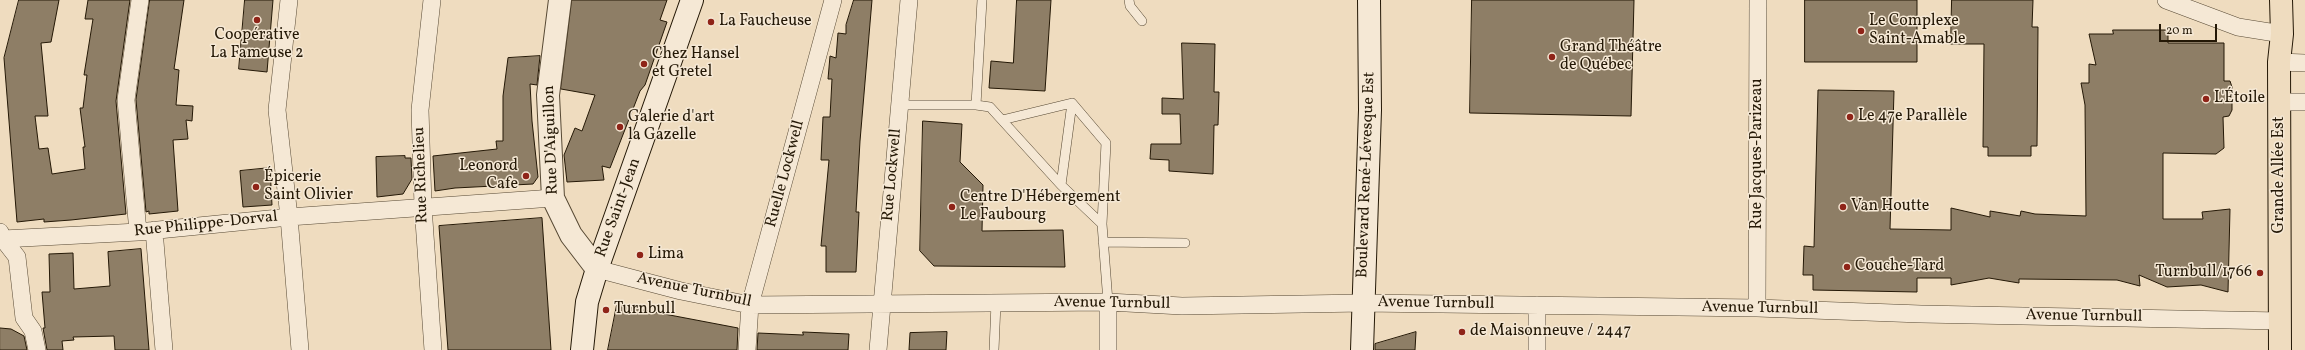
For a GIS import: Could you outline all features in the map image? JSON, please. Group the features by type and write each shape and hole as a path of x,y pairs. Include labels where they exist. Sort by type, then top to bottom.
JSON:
{"main road":[{"name":"Rue D'Aiguillon","path":"560,0 548,95 553,198 571,235 597,269"},
{"name":"Rue Saint-Jean","path":"582,350 587,302 597,269 692,0"},
{"name":"Boulevard René-Lévesque Est","path":"1362,350 1370,110 1369,0"},
{"name":"Grande Allée Est","path":"2280,350 2279,62 2282,34 2281,0"}],"street":[{"path":"140,0 126,100 164,350"},
{"path":"289,0 277,110 289,217 300,350"},
{"name":"Rue Richelieu","path":"432,0 420,110 423,206 433,350"},
{"name":"Ruelle Lockwell","path":"747,350 750,305 833,0"},
{"name":"Rue Lockwell","path":"878,350 908,0"},
{"name":"Rue Jacques-Parizeau","path":"1757,308 1758,0"},
{"path":"2166,0 2238,27 2282,34"},
{"path":"2279,62 2305,63"},
{"path":"2279,102 2305,102"},
{"name":"Rue Philippe-Dorval","path":"1,235 146,231 423,206 553,198"},
{"path":"1,235 17,257 24,318 33,331 37,350"},
{"name":"Avenue Turnbull","path":"597,269 681,291 750,305 882,302 1108,302 1182,306 1363,302 1757,308 1921,314 2280,320"},
{"path":"1108,302 1108,350"},
{"path":"1536,350 1537,305"}],"lane":[{"path":"976,105 982,0"},
{"path":"1129,0 1130,6 1142,21"},
{"path":"1002,120 1072,103"},
{"path":"1061,185 1072,103"},
{"path":"1072,103 1106,143 1102,224 1108,302"},
{"path":"900,105 976,105 990,107 1061,185 1102,224"},
{"path":"1103,242 1185,243"},
{"path":"994,350 996,303"}],"building":[{"path":"19,0 59,0 51,42 41,43 48,116 35,116 39,149 48,148 52,174 85,169 83,147 85,147 80,108 83,108 87,75 84,75 93,19 85,19 88,0 130,0 116,101 126,214 44,222 44,219 17,222 4,58"},
{"path":"150,0 184,0 174,69 179,70 176,105 193,106 192,121 186,120 188,139 173,140 178,211 149,214 149,211 146,212 136,100"},
{"path":"245,0 273,0 267,72 239,69"},
{"path":"572,0 667,0 660,20 667,22 645,85 640,91 610,168 602,166 604,180 567,182 564,155 575,128 582,131 595,95 561,89"},
{"path":"854,0 872,0 860,141 856,212 859,212 856,272 826,272 826,246 821,246 829,160 821,160 823,117 830,117 832,79 828,79 830,56 836,58 838,33 846,34 846,25"},
{"path":"1017,0 1051,0 1045,91 989,88 991,61 1013,63"},
{"name":"Grand Théâtre de Québec","path":"1472,0 1634,0 1631,116 1470,113"},
{"name":"Le Complexe Saint-Amable","path":"1805,0 1917,0 1917,62 1805,62"},
{"path":"1952,0 2033,0 2032,27 2038,27 2037,146 2031,146 2031,156 1988,156 1988,147 1983,147 1984,44 1951,44"},
{"path":"2113,30 2168,30 2168,43 2224,43 2224,81 2230,81 2232,87 2232,110 2229,116 2223,117 2224,148 2216,154 2163,153 2163,219 2203,219 2202,212 2230,209 2228,292 2201,285 2167,287 2139,275 2140,286 2117,280 2019,279 2019,283 1989,278 1951,285 1951,278 1917,278 1917,292 1813,290 1813,275 1803,275 1804,246 1814,247 1818,90 1894,91 1890,229 1951,230 1951,208 1990,217 1990,211 2020,216 2021,211 2035,214 2086,216 2085,105 2081,83 2089,83 2089,64 2096,65 2089,34 2113,34"},
{"path":"1182,43 1215,44 1214,92 1219,92 1218,125 1214,125 1213,174 1169,171 1169,160 1150,159 1151,144 1181,144 1180,114 1162,114 1162,98 1183,99"},
{"path":"540,56 537,85 530,84 538,177 533,184 455,188 435,191 433,156 497,149 496,141 503,141 503,96 508,58"},
{"name":"Centre D'Hébergement Le Faubourg","path":"923,121 962,124 960,162 983,185 982,231 1063,230 1065,267 934,266 920,251"},
{"path":"405,156 405,158 411,158 412,179 403,194 377,197 376,157"},
{"name":"Épicerie Saint Olivier","path":"270,168 272,205 243,207 240,171"},
{"path":"542,218 551,350 448,350 439,226"},
{"path":"141,249 149,350 115,350 114,336 73,337 74,340 62,341 63,350 47,350 43,328 45,328 42,292 50,292 49,254 73,253 74,289 110,286 108,252"},
{"path":"617,305 738,328 737,350 608,350"},
{"path":"0,328 11,329 24,336 27,350 0,350"},
{"path":"803,332 849,334 848,350 757,350 758,333 803,335"},
{"path":"947,332 946,350 909,350 910,333"},
{"path":"1416,332 1415,350 1375,350 1375,344"}],"place":[{"name":"Coopérative La Fameuse 2","path":"257,20"},
{"name":"La Faucheuse","path":"711,22"},
{"name":"Le Complexe Saint-Amable","path":"1861,31"},
{"name":"Grand Théâtre de Québec","path":"1552,57"},
{"name":"Chez Hansel et Gretel","path":"644,64"},
{"name":"L'Étoile","path":"2206,99"},
{"name":"Le 47e Parallèle","path":"1850,117"},
{"name":"Galerie d'art la Gazelle","path":"620,127"},
{"name":"Leonord Cafe","path":"526,176"},
{"name":"Épicerie Saint Olivier","path":"256,187"},
{"name":"Centre D'Hébergement Le Faubourg","path":"952,207"},
{"name":"Van Houtte","path":"1843,207"},
{"name":"Lima","path":"640,255"},
{"name":"Couche-Tard","path":"1847,267"},
{"name":"Turnbull/1766","path":"2260,273"},
{"name":"Turnbull","path":"606,310"},
{"name":"de Maisonneuve / 2447","path":"1462,332"}]}
